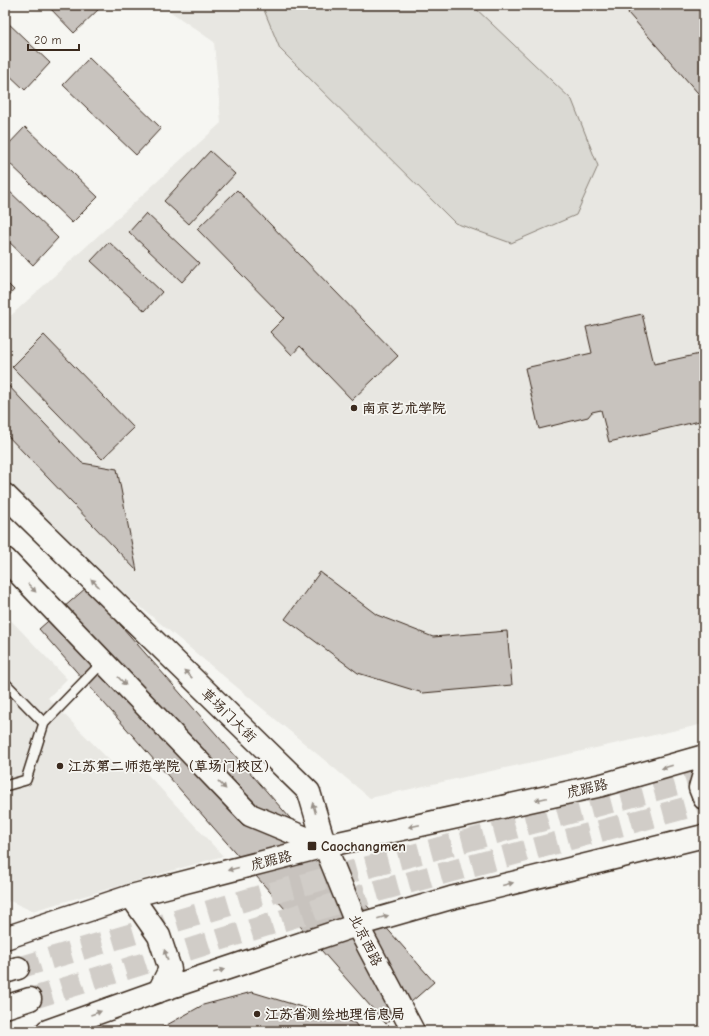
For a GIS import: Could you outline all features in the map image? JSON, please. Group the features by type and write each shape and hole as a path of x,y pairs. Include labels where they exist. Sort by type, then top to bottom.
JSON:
{"main road":[{"name":"草场门大街","path":"5,495 309,792 325,846"},
{"path":"5,559 250,815 325,846"},
{"name":"虎踞路","path":"5,938 130,896 325,846 602,785 704,756"},
{"path":"704,774 700,788 704,798"},
{"path":"47,1031 160,991 357,925 451,898 704,836"},
{"name":"北京西路","path":"325,846 357,925 413,1031"},
{"path":"130,896 159,936 170,969 160,991"},
{"path":"5,1008 30,999"}],"lane":[{"path":"5,786 26,780 44,723 104,662"},
{"path":"5,683 44,723"}],"shaded area":[{"name":"南京艺术学院","path":"161,5 704,5 704,724 370,798 5,494 5,321 221,123 214,42"},
{"path":"262,5 472,5 572,100 598,166 576,215 511,243 455,223 280,49"},
{"name":"江苏第二师范学院（草场门校区）","path":"5,614 67,679 48,698 120,771 136,762 223,856 32,911 10,901 5,903"}],"building":[{"path":"47,5 103,5 74,33"},
{"path":"632,5 704,5 704,100 628,13"},
{"path":"5,20 50,63 25,90 5,71"},
{"path":"89,58 161,128 136,155 63,85"},
{"path":"25,127 98,197 72,223 5,159 5,148"},
{"path":"210,151 235,174 189,224 164,201"},
{"path":"5,187 58,238 33,265 5,238"},
{"path":"237,190 398,356 352,400 300,346 292,355 270,332 284,318 197,229"},
{"path":"146,213 199,263 182,282 129,232"},
{"path":"109,242 162,292 145,311 91,261"},
{"path":"5,281 14,290 5,300"},
{"path":"642,314 654,364 704,353 704,420 609,442 601,410 592,412 588,417 539,429 525,368 592,353 586,327"},
{"path":"44,335 134,428 102,459 12,367"},
{"path":"5,382 82,463 117,469 137,571 5,433"},
{"path":"320,572 377,615 433,637 507,631 512,685 423,693 358,673 285,619"},
{"path":"87,587 434,982 386,1024 39,629"},
{"name":"江苏省测绘地理信息局","path":"252,992 355,1023 360,1031 156,1031 203,1005"}],"tunnel":[{"path":"18,968 253,898 704,777"},
{"path":"30,999 370,893 704,803"}],"place":[{"name":"南京艺术学院","path":"354,408"},
{"name":"江苏第二师范学院（草场门校区）","path":"60,766"},
{"name":"Caochangmen","path":"312,846"},
{"name":"江苏省测绘地理信息局","path":"257,1014"}]}
